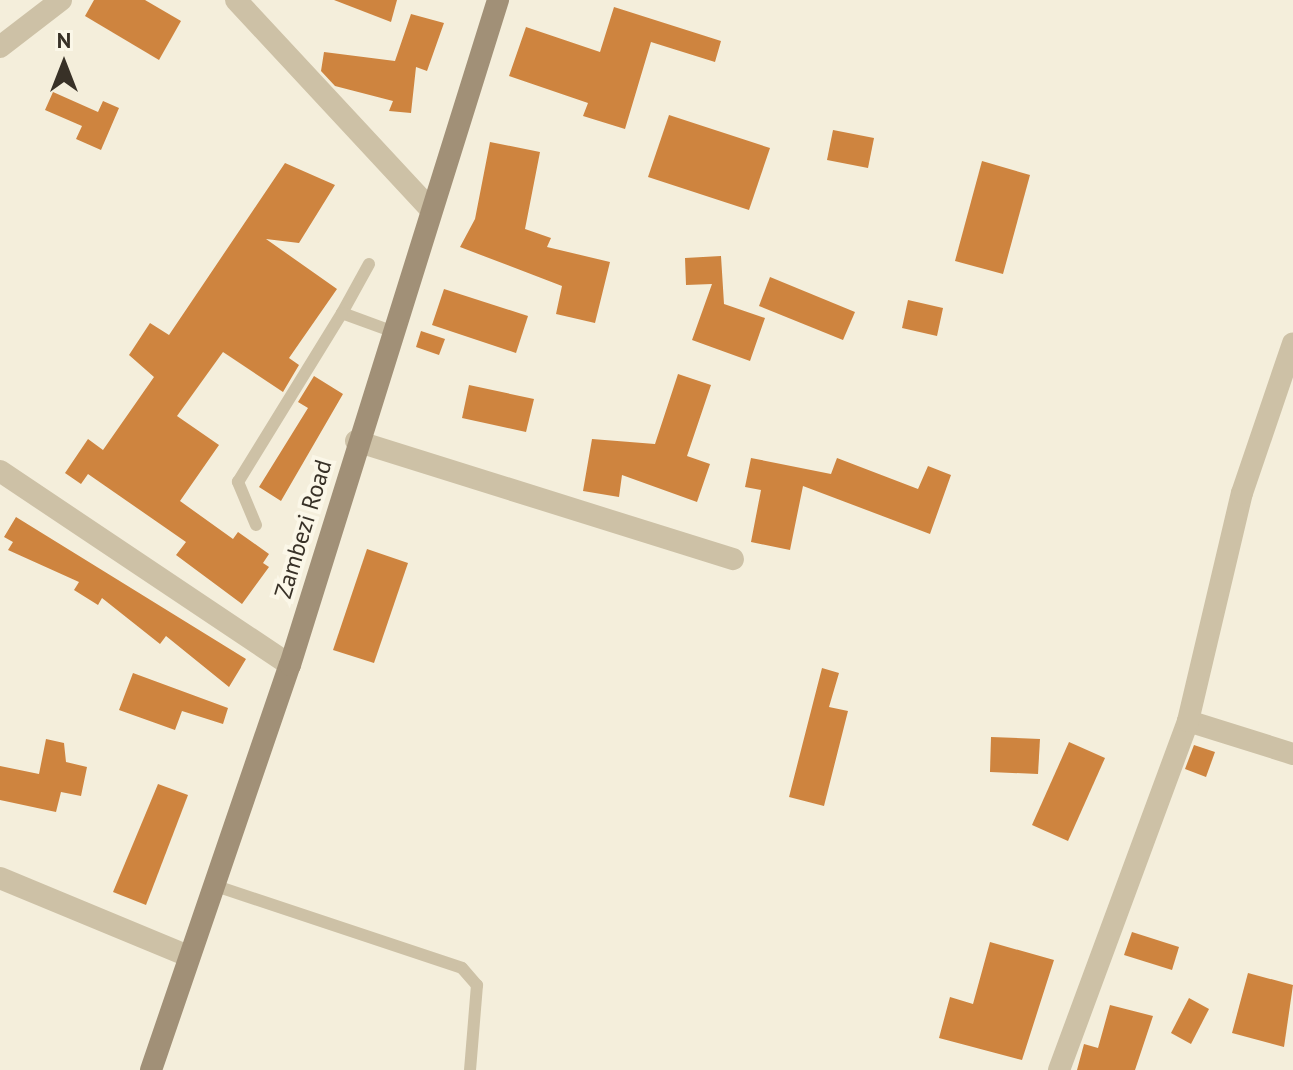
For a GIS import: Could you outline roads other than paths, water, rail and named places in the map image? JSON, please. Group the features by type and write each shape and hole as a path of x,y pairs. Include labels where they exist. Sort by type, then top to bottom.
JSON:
{"main road":[{"name":"Zambezi Road","path":"151,1070 290,665 356,441 498,0"}],"street":[{"path":"0,47 61,0"},
{"path":"236,0 431,210"},
{"path":"1059,1070 1188,721 1242,493 1293,343"},
{"path":"356,441 733,559"},
{"path":"0,471 290,665"},
{"path":"1188,721 1293,754"},
{"path":"0,878 188,956"}],"lane":[{"path":"256,525 238,482 369,264"},
{"path":"342,313 391,331"},
{"path":"213,885 462,968 477,985 470,1070"}]}
